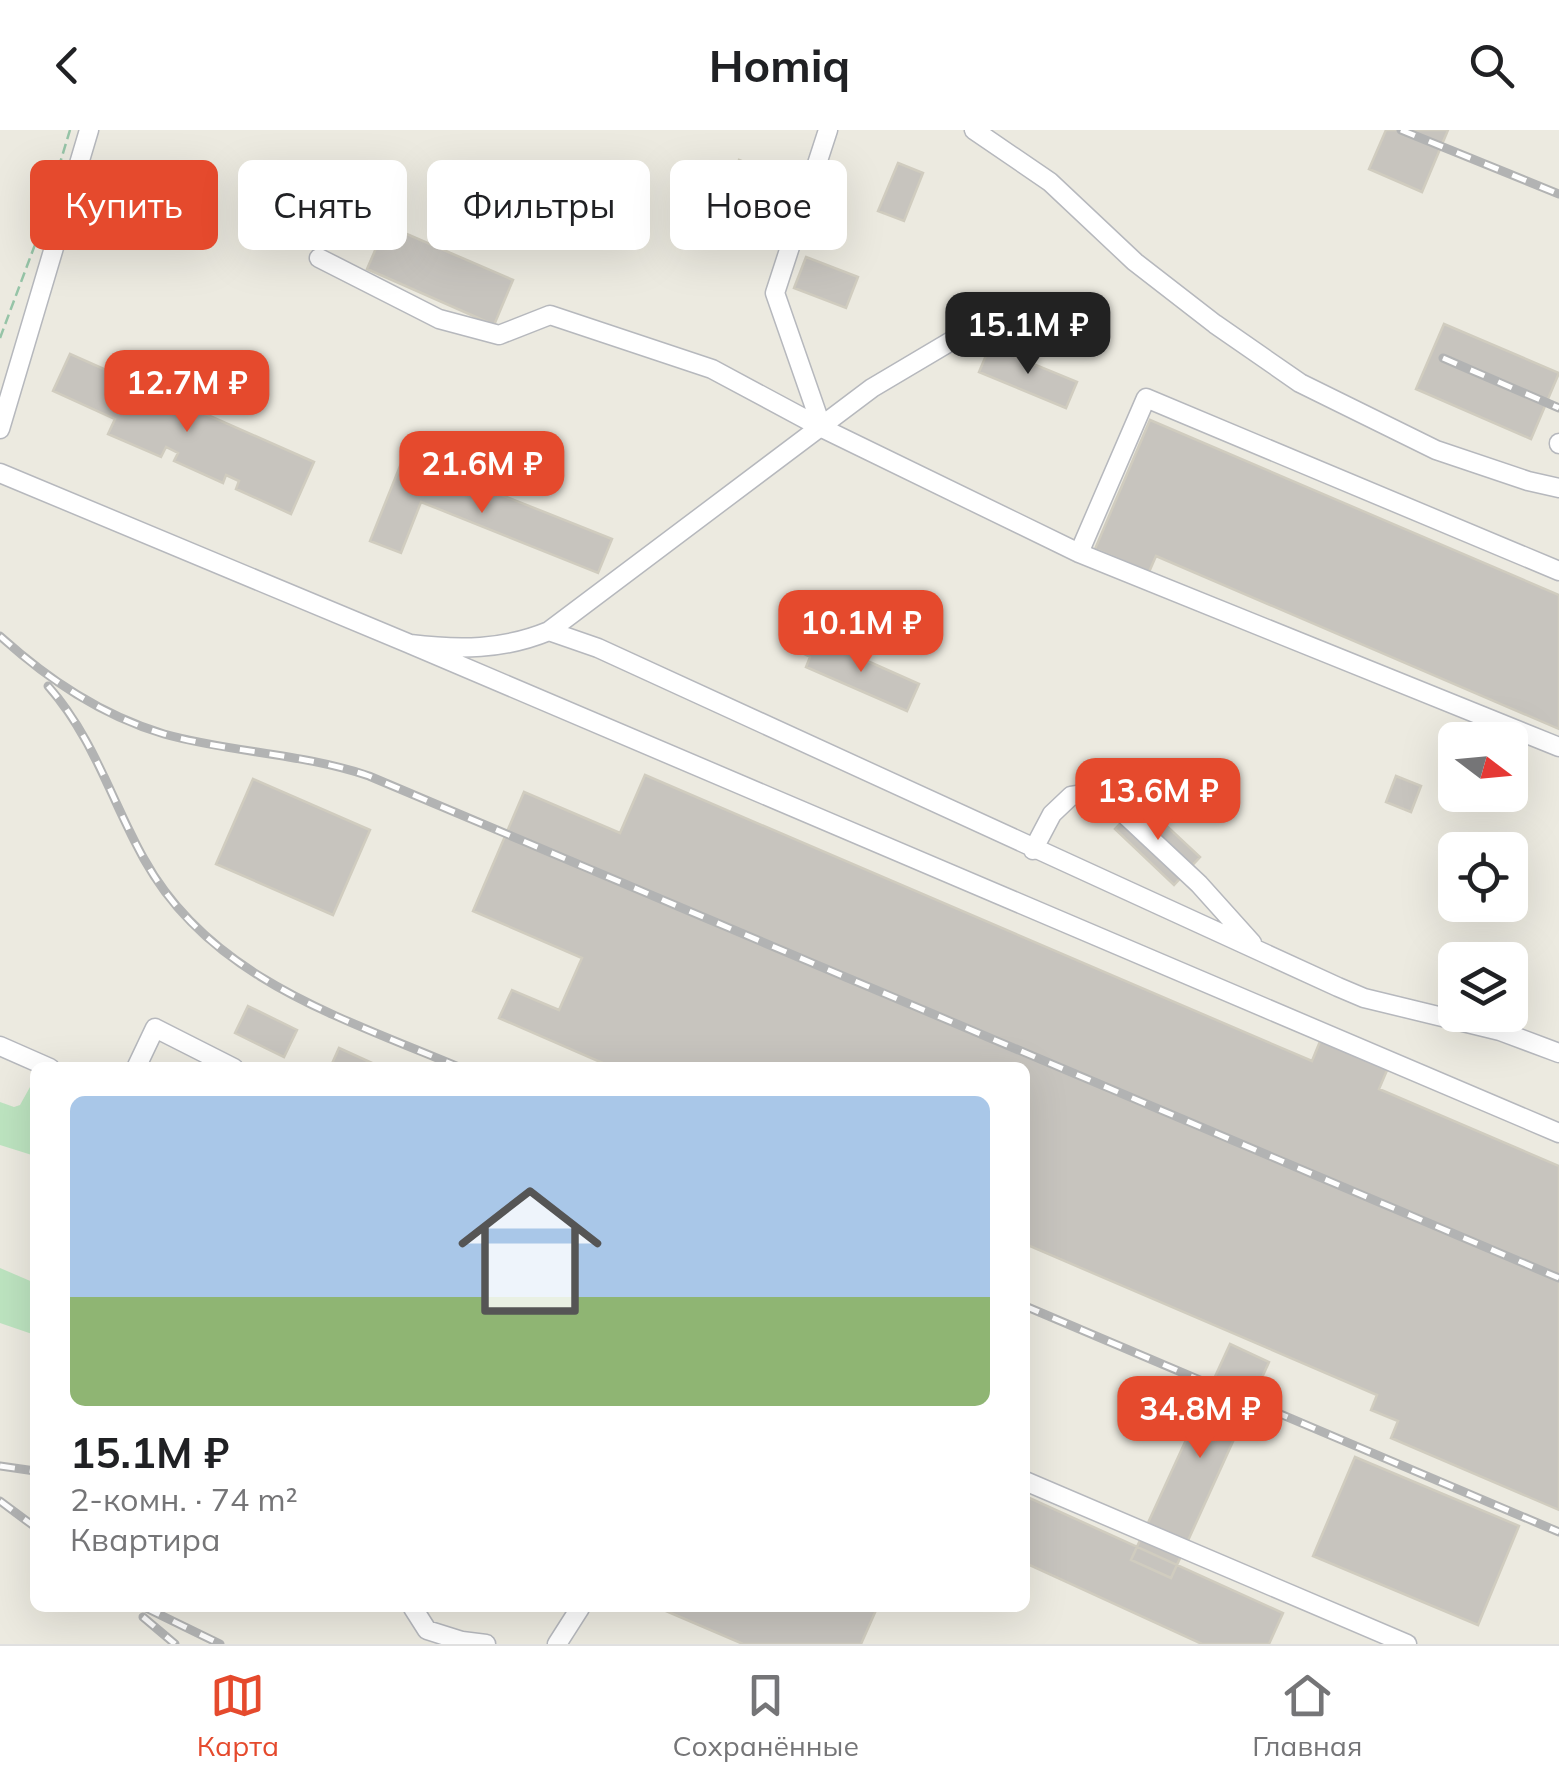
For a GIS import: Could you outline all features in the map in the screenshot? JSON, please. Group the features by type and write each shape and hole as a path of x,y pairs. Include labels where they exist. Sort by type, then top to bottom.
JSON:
{"lane":[{"path":"0,429 89,130"},
{"path":"822,428 775,292 828,130"},
{"path":"974,130 1050,182 1135,262 1300,383 1436,450 1559,488"},
{"path":"319,258 438,319 499,334 550,316 712,369 822,428 1079,553 1559,747"},
{"path":"410,644 443,648 497,646 549,631 872,388 1012,304"},
{"path":"1079,553 1146,398 1559,570"},
{"path":"0,474 410,644 1559,1133"},
{"path":"549,631 598,648 1364,998 1472,1023 1559,1053"},
{"path":"1033,850 1052,814 1071,796 1108,798 1199,884 1259,950"},
{"path":"139,1062 155,1028 222,1062"},
{"path":"0,1046 36,1062"},
{"path":"1030,1483 1407,1644"},
{"path":"415,1612 426,1630 462,1642 486,1644"},
{"path":"558,1644 578,1612"}],"path":[{"path":"0,338 36,242 70,130"}],"green space":[{"path":"30,1087 30,1154 0,1145 0,1102 20,1105"},
{"path":"0,1268 30,1281 30,1333 0,1323"}],"building":[{"path":"1386,130 1448,130 1422,192 1369,169"},
{"path":"898,163 923,173 904,221 878,211"},
{"path":"407,234 427,243 427,250 444,250 513,280 494,325 367,269 375,250 407,250"},
{"path":"806,257 858,277 846,308 794,288"},
{"path":"1444,324 1559,373 1531,439 1416,389"},
{"path":"990,346 1077,382 1066,408 979,372"},
{"path":"70,354 314,462 291,514 236,489 239,481 226,475 223,483 174,461 178,453 166,447 161,457 108,434 115,419 53,391"},
{"path":"1150,420 1559,595 1559,729 1156,556 1149,572 1095,549"},
{"path":"404,456 612,539 598,573 421,502 401,553 370,541"},
{"path":"818,639 919,684 907,711 806,667 810,657 804,654 807,646 814,649"},
{"path":"645,775 1312,1061 1321,1039 1388,1068 1379,1089 1559,1166 1559,1510 1391,1438 1398,1421 1371,1410 1377,1395 1030,1246 1030,1062 600,1062 499,1018 512,990 559,1010 582,958 473,911 524,792 620,833"},
{"path":"1396,776 1421,786 1411,812 1386,802"},
{"path":"253,779 370,830 333,915 216,864"},
{"path":"1141,802 1200,857 1174,885 1115,829"},
{"path":"248,1006 297,1030 284,1057 235,1033"},
{"path":"339,1048 370,1062 333,1062"},
{"path":"1230,1344 1269,1362 1171,1578 1131,1560"},
{"path":"1355,1457 1519,1526 1478,1625 1313,1556"},
{"path":"1030,1498 1283,1613 1269,1644 1202,1644 1030,1565"},
{"path":"668,1612 875,1612 861,1644 743,1644"}],"railway":[{"path":"1401,130 1559,194"},
{"path":"1443,358 1559,408"},
{"path":"0,636 37,667 119,717 164,734 318,762 369,776 1559,1278"},
{"path":"48,686 90,748 144,859 172,900 205,935 242,965 283,990 446,1062"},
{"path":"1030,1308 1559,1532"},
{"path":"0,1466 30,1470"},
{"path":"0,1501 30,1523"},
{"path":"154,1612 220,1644"},
{"path":"143,1617 175,1644"}]}
